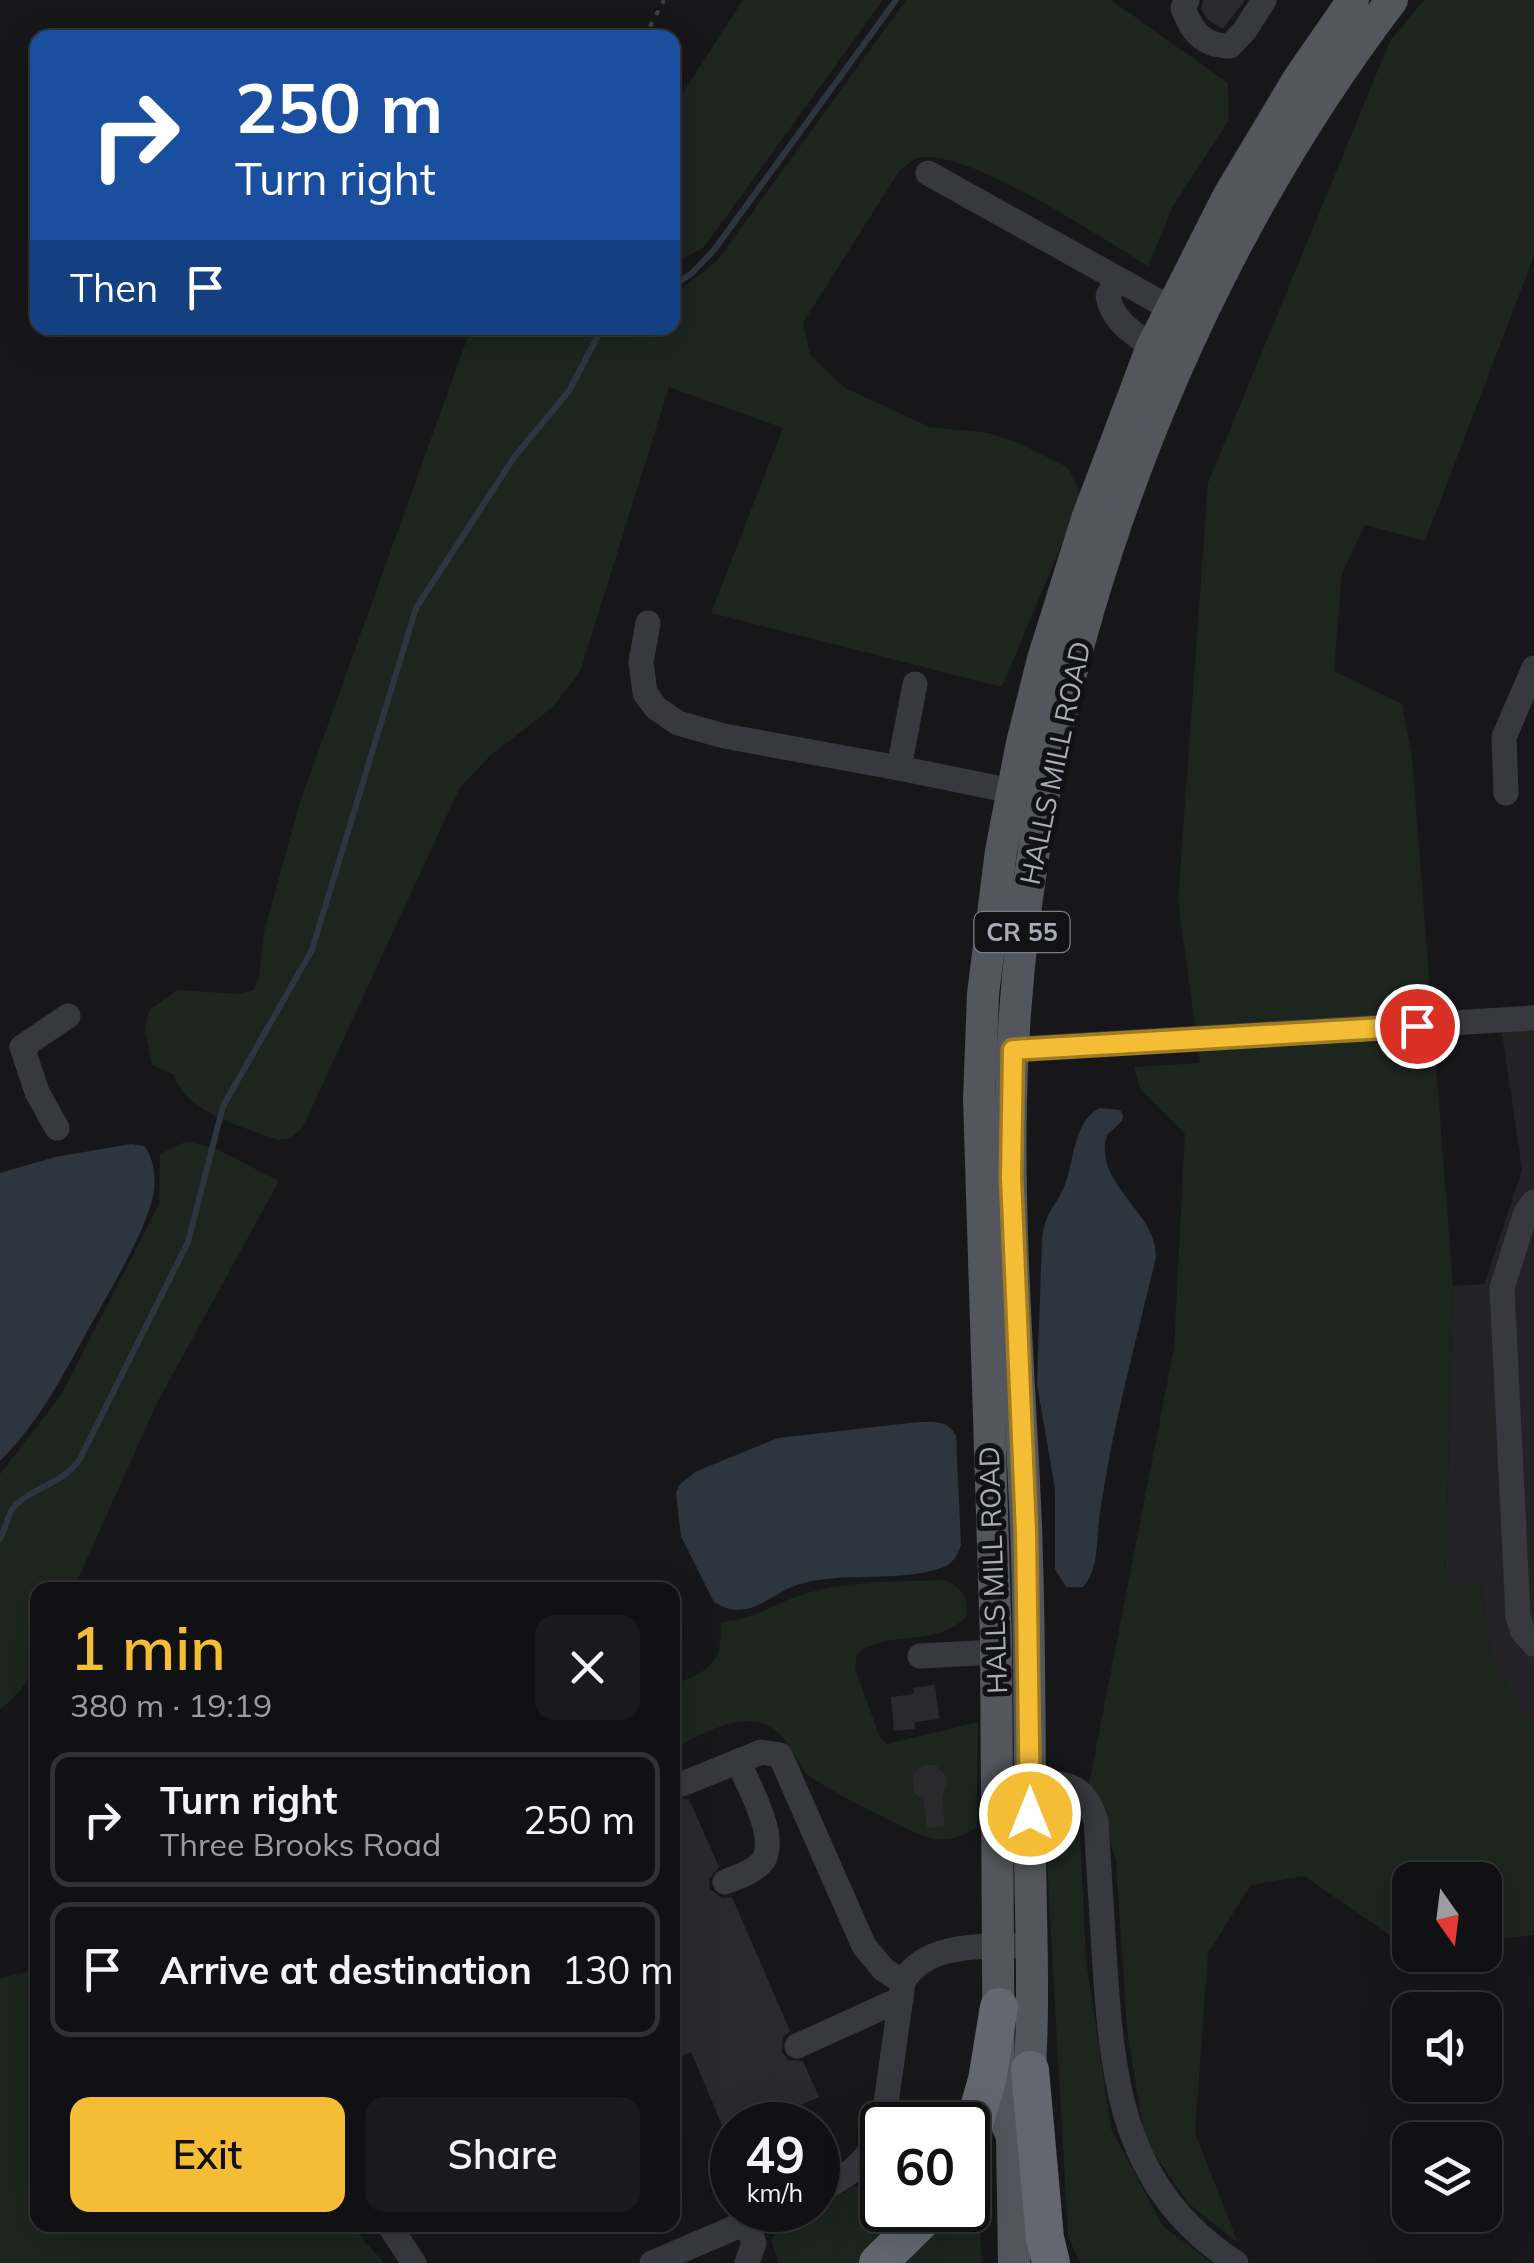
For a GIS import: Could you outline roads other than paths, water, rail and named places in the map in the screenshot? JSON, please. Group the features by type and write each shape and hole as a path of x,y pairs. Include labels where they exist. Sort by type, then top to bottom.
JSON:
{"highway":[{"path":"981,2102 999,2007"},
{"path":"1030,2070 1045,2238 1052,2263"},
{"path":"878,2263 910,2232"}],"main road":[{"name":"HALLS MILL ROAD","path":"1014,2263 1012,2136 1000,2108 999,2007 1015,1946 1030,1781 1026,1532 1011,1177 997,1050 993,906 1031,702 1118,430 1170,308 1265,134 1353,0"},
{"name":"HALLS MILL ROAD","path":"1012,2136 1027,2107 1030,2070 1015,1946 996,1652 981,1185 997,1050 1052,750 1092,607 1148,441 1198,322 1254,212 1326,92 1392,0"},
{"path":"981,1185 993,1195 1002,1290 1015,1306"}],"street":[{"path":"1187,0 1183,8 1194,33 1214,46 1230,46 1264,0"},
{"path":"928,174 1170,308"},
{"path":"1118,280 1108,296 1110,308 1152,347"},
{"path":"648,624 641,662 645,693 656,708 678,723 724,736 1012,791"},
{"path":"1506,794 1504,737 1534,668"},
{"path":"899,768 915,684"},
{"path":"57,1128 37,1092 22,1047 68,1016"},
{"path":"997,1050 1534,1018"},
{"path":"1534,1202 1526,1212 1502,1288 1518,1616 1523,1632 1534,1644"},
{"path":"920,1656 996,1652"},
{"path":"682,1784 762,1752 780,1755 864,1946 902,1990"},
{"path":"725,1882 759,1865 769,1850 767,1833 738,1761"},
{"path":"1030,1781 1076,1788 1091,1805 1096,1821 1110,2047 1126,2120 1156,2184 1199,2234 1236,2263"},
{"path":"767,1833 808,1816"},
{"path":"885,2102 902,1990 915,1966 962,1948 1015,1946"},
{"path":"796,2046 902,1990"},
{"path":"394,2232 414,2263"},
{"path":"652,2263 726,2232"},
{"path":"747,2263 754,2243 750,2232"}],"waterway":[{"path":"680,281 714,250 896,0"},
{"path":"0,1539 15,1506 67,1473 80,1459 188,1242 223,1106 312,950 416,608 515,456 569,391 598,335"}]}
